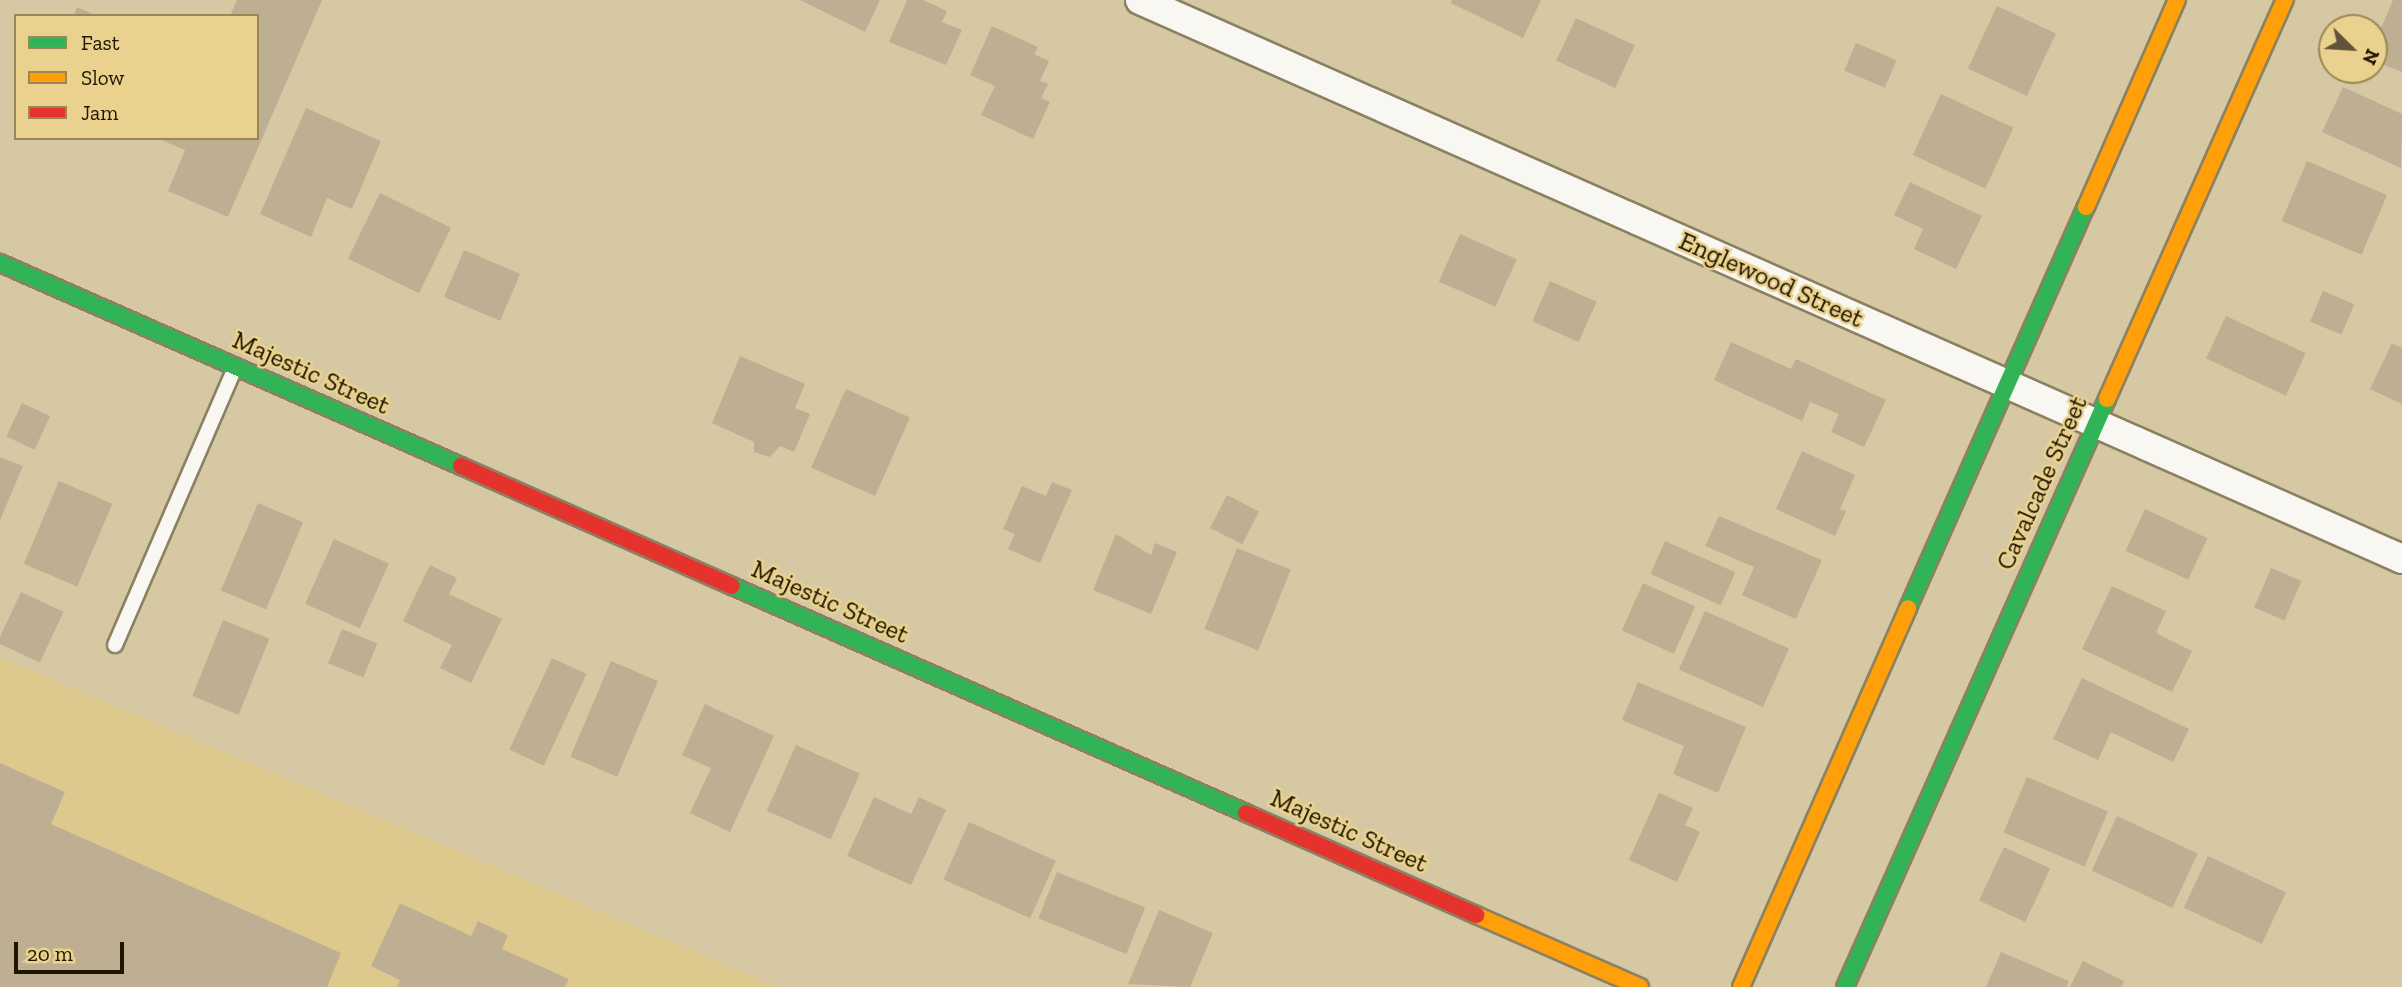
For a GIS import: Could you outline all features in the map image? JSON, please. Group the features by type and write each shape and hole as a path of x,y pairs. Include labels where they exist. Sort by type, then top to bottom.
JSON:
{"main road":[{"path":"1741,987 2177,0"},
{"name":"Cavalcade Street","path":"1845,987 2285,0"},
{"name":"Majestic Street","path":"0,263 1640,987"}],"street":[{"name":"Englewood Street","path":"1140,0 2402,559"}],"lane":[{"path":"115,645 235,367"}],"shaded area":[{"path":"0,657 778,987 0,987"}],"building":[{"path":"237,0 322,0 228,217 168,191 185,150 162,140 259,140 259,14 231,14"},
{"path":"800,0 880,0 865,32"},
{"path":"907,0 923,0 947,11 942,22 962,30 946,65 889,42"},
{"path":"1452,0 1541,0 1523,38 1451,3"},
{"path":"2393,0 2402,0 2402,72 2388,66 2387,14"},
{"path":"1997,6 2056,33 2027,96 1968,69"},
{"path":"77,7 93,14 75,14"},
{"path":"1576,18 1635,45 1615,88 1556,61"},
{"path":"992,26 1038,47 1034,54 1049,61 1040,81 1048,84 1041,98 1050,102 1033,139 981,115 995,86 970,75"},
{"path":"1856,43 1897,60 1885,88 1844,71"},
{"path":"2343,87 2402,114 2401,168 2322,132"},
{"path":"1941,94 2014,128 1985,189 1913,155"},
{"path":"306,108 381,141 352,209 327,198 311,237 260,214"},
{"path":"2307,161 2387,195 2362,255 2282,221"},
{"path":"1910,182 1982,216 1956,269 1914,249 1923,229 1894,215"},
{"path":"380,193 451,228 419,293 348,259"},
{"path":"1460,234 1517,259 1495,307 1439,282"},
{"path":"464,250 520,274 500,321 444,297"},
{"path":"1550,281 1597,302 1579,342 1532,321"},
{"path":"2323,291 2354,304 2341,335 2310,321"},
{"path":"2226,316 2306,353 2286,396 2206,359"},
{"path":"1731,342 1791,369 1796,359 1886,400 1864,447 1831,432 1839,414 1810,402 1802,421 1714,380"},
{"path":"2392,343 2402,348 2402,404 2370,389"},
{"path":"740,356 805,384 795,408 810,414 794,452 780,446 770,457 754,452 754,442 712,423"},
{"path":"846,389 910,417 875,496 811,468"},
{"path":"22,403 50,416 34,450 6,437"},
{"path":"1802,451 1855,475 1840,509 1846,511 1835,536 1776,509"},
{"path":"0,457 23,466 0,520"},
{"path":"59,481 112,504 77,587 24,564"},
{"path":"1052,482 1072,490 1040,563 1008,549 1015,534 1003,529 1022,486 1046,496"},
{"path":"1227,495 1259,511 1242,544 1210,528"},
{"path":"258,503 303,522 266,610 221,590"},
{"path":"2145,509 2208,538 2188,580 2126,551"},
{"path":"1719,516 1822,560 1796,619 1742,595 1754,567 1705,546"},
{"path":"1116,534 1151,555 1155,543 1177,552 1151,614 1093,590"},
{"path":"334,539 389,563 360,628 305,604"},
{"path":"1665,541 1735,572 1721,605 1650,574"},
{"path":"1237,548 1291,570 1258,650 1204,629"},
{"path":"430,565 457,578 449,594 502,619 471,683 440,668 452,645 403,621"},
{"path":"2271,568 2301,581 2285,620 2254,608"},
{"path":"1643,583 1695,606 1674,654 1622,631"},
{"path":"2112,586 2166,611 2156,633 2192,651 2172,692 2082,649"},
{"path":"21,592 64,612 40,663 0,644 0,637"},
{"path":"1705,611 1789,648 1763,707 1679,669"},
{"path":"223,620 269,639 239,715 192,696"},
{"path":"342,629 377,643 363,678 328,663"},
{"path":"552,658 586,674 544,766 509,750"},
{"path":"611,661 658,681 617,777 570,757"},
{"path":"2082,678 2189,729 2173,762 2111,732 2098,760 2053,739"},
{"path":"1638,682 1746,727 1718,793 1673,774 1684,746 1622,720"},
{"path":"705,704 774,736 730,832 690,813 711,768 682,755"},
{"path":"796,745 860,773 831,839 767,811"},
{"path":"0,763 65,792 51,824 341,953 327,987 0,987"},
{"path":"2027,777 2108,811 2085,867 2004,832"},
{"path":"1659,793 1693,808 1685,825 1700,832 1677,882 1629,860"},
{"path":"874,797 911,814 919,797 946,810 911,885 847,856"},
{"path":"2117,816 2198,854 2172,908 2092,870"},
{"path":"969,822 1056,861 1030,918 943,880"},
{"path":"2004,847 2050,869 2025,922 1979,900"},
{"path":"2208,856 2286,892 2262,944 2184,908"},
{"path":"1057,872 1145,908 1126,954 1038,918"},
{"path":"400,903 471,936 478,921 508,935 502,949 569,979 565,987 397,987 400,980 371,966"},
{"path":"1159,910 1213,933 1190,987 1128,984"},
{"path":"2001,952 2069,981 2066,987 1986,987"},
{"path":"2083,961 2124,981 2121,987 2070,987"}],"traffic: fast":[{"path":"1908,608 2086,207"},
{"path":"0,263 461,466"},
{"path":"1845,987 2107,399"},
{"path":"732,586 1246,813"}],"traffic: slow":[{"path":"2086,207 2177,0"},
{"path":"2107,399 2285,0"},
{"path":"1741,987 1908,608"},
{"path":"1476,915 1640,987"}],"traffic: jam":[{"path":"461,466 732,586"},
{"path":"1246,813 1476,915"}]}
